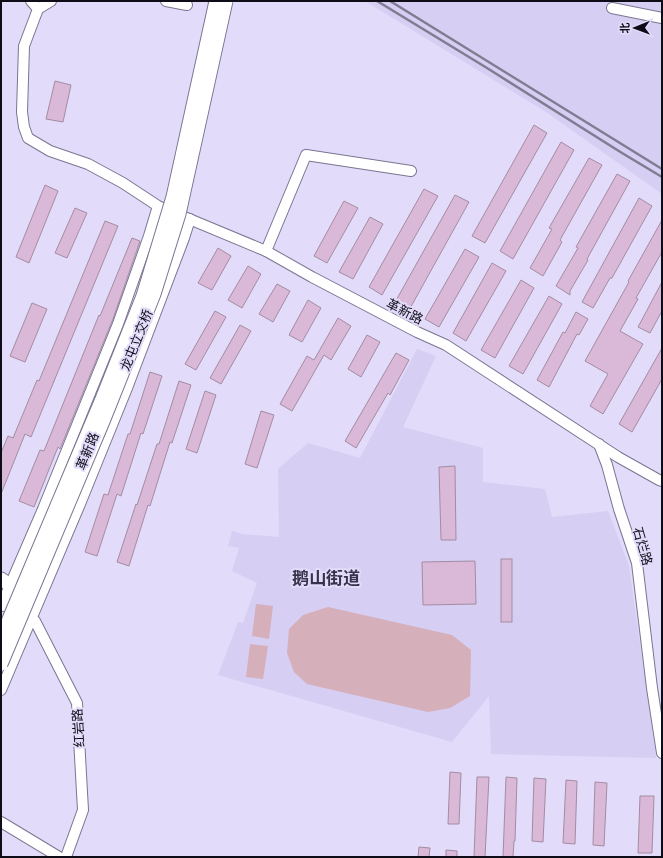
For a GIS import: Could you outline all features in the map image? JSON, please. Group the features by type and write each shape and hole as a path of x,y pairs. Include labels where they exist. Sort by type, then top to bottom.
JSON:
{"main road":[{"name":"龙屯立交桥","path":"1,638 102,399 143,296 173,197 216,1"},
{"name":"龙屯立交桥","path":"1,664 104,419 154,294 179,214 226,1"},
{"path":"6,582 31,619"},
{"name":"红岩路","path":"1,603 31,619"}],"street":[{"path":"51,1 34,5 24,46 22,112 24,128 28,138 50,150 88,164 123,183 158,206"},
{"path":"166,1 187,5"},
{"path":"612,8 662,18"},
{"path":"266,251 306,155 411,171"},
{"name":"革新路","path":"1,603 6,582 43,509 118,324 158,206 266,251 326,285 417,332 446,345 618,457 659,480 662,480"},
{"name":"革新路","path":"1,690 127,388 190,219"},
{"name":"石烂路","path":"599,444 607,465 619,509 637,563 652,688 662,754"},
{"name":"红岩路","path":"31,619 35,622 77,703 83,810 66,857"},
{"path":"1,822 58,857"}],"shaded area":[{"path":"365,1 662,1 662,194 546,112"},
{"path":"417,349 436,356 403,427 483,448 483,482 545,489 552,517 608,511 629,566 656,758 491,754 489,696 452,742 218,675 238,622 243,623 257,583 232,571 239,548 228,546 232,531 242,534 279,537 278,469 308,443 360,458"},
{"path":"256,604 273,606 269,639 252,636"},
{"path":"328,607 452,635 471,650 470,696 450,708 428,712 307,684 294,672 287,653 289,629 303,615"},
{"path":"250,644 268,646 263,679 246,677"}],"building":[{"path":"55,81 71,85 63,122 46,119"},
{"path":"534,125 547,133 485,243 472,236"},
{"path":"561,142 574,150 513,259 500,251"},
{"path":"589,158 602,165 560,240 562,242 543,276 530,268 552,229 549,228"},
{"path":"617,174 630,181 570,291 570,295 556,286"},
{"path":"45,185 58,191 29,263 16,257"},
{"path":"424,189 438,196 382,295 369,287"},
{"path":"455,195 469,202 408,312 394,304"},
{"path":"639,198 652,206 612,278 610,278 593,308 582,302"},
{"path":"344,201 358,208 327,263 314,256"},
{"path":"75,208 87,213 67,258 55,253"},
{"path":"370,217 383,224 353,279 339,272"},
{"path":"662,220 662,252 636,298 638,299 620,331 643,344 603,414 590,406 608,374 585,361"},
{"path":"105,221 118,226 31,437 25,434 1,494 1,453 8,436 13,438 37,380 39,381"},
{"path":"132,238 140,241 113,319 60,449 58,447 34,507 19,501 40,450 44,451"},
{"path":"218,248 231,256 212,290 198,283"},
{"path":"465,249 479,257 439,327 425,319"},
{"path":"492,263 506,271 466,341 453,333"},
{"path":"248,266 261,274 242,308 228,300"},
{"path":"521,280 534,288 495,358 481,350"},
{"path":"662,282 662,311 650,333 638,327"},
{"path":"277,284 290,291 273,322 259,314"},
{"path":"549,296 562,304 523,374 509,366"},
{"path":"308,300 321,308 302,342 289,335"},
{"path":"32,303 47,309 25,362 10,356"},
{"path":"215,311 226,317 196,370 185,364"},
{"path":"576,312 588,319 579,335 577,334 549,387 537,380 563,332 565,333"},
{"path":"338,318 351,326 331,360 324,355 292,411 280,404 307,356 314,360"},
{"path":"240,325 251,331 221,384 210,378"},
{"path":"367,335 380,342 361,377 348,369"},
{"path":"662,348 662,379 632,432 619,424"},
{"path":"396,353 409,360 390,395 388,393 356,448 345,441"},
{"path":"150,372 162,376 143,434 141,433 121,496 117,494 97,556 85,552 104,494 108,495"},
{"path":"179,381 191,385 172,443 170,442 150,506 148,505 129,566 117,562 157,444 159,444"},
{"path":"205,391 216,395 197,453 186,449"},
{"path":"261,411 274,415 257,468 245,464"},
{"path":"455,466 456,540 441,540 439,467"},
{"path":"501,559 512,559 512,622 501,622"},
{"path":"475,561 476,604 423,605 422,562"},
{"path":"450,772 461,773 459,824 448,824"},
{"path":"477,777 489,777 485,857 474,857"},
{"path":"506,777 517,778 513,857 503,857"},
{"path":"534,778 546,779 543,842 532,841"},
{"path":"566,780 577,781 575,844 563,843"},
{"path":"595,782 607,783 604,846 593,845"},
{"path":"640,796 654,796 652,853 638,853"},
{"path":"419,847 430,848 429,857 418,857"},
{"path":"446,850 457,851 457,857 446,857"}],"railway":[{"path":"377,1 662,177"},
{"path":"390,1 662,169"}],"district":[{"name":"鹅山街道","path":"326,578"}]}
